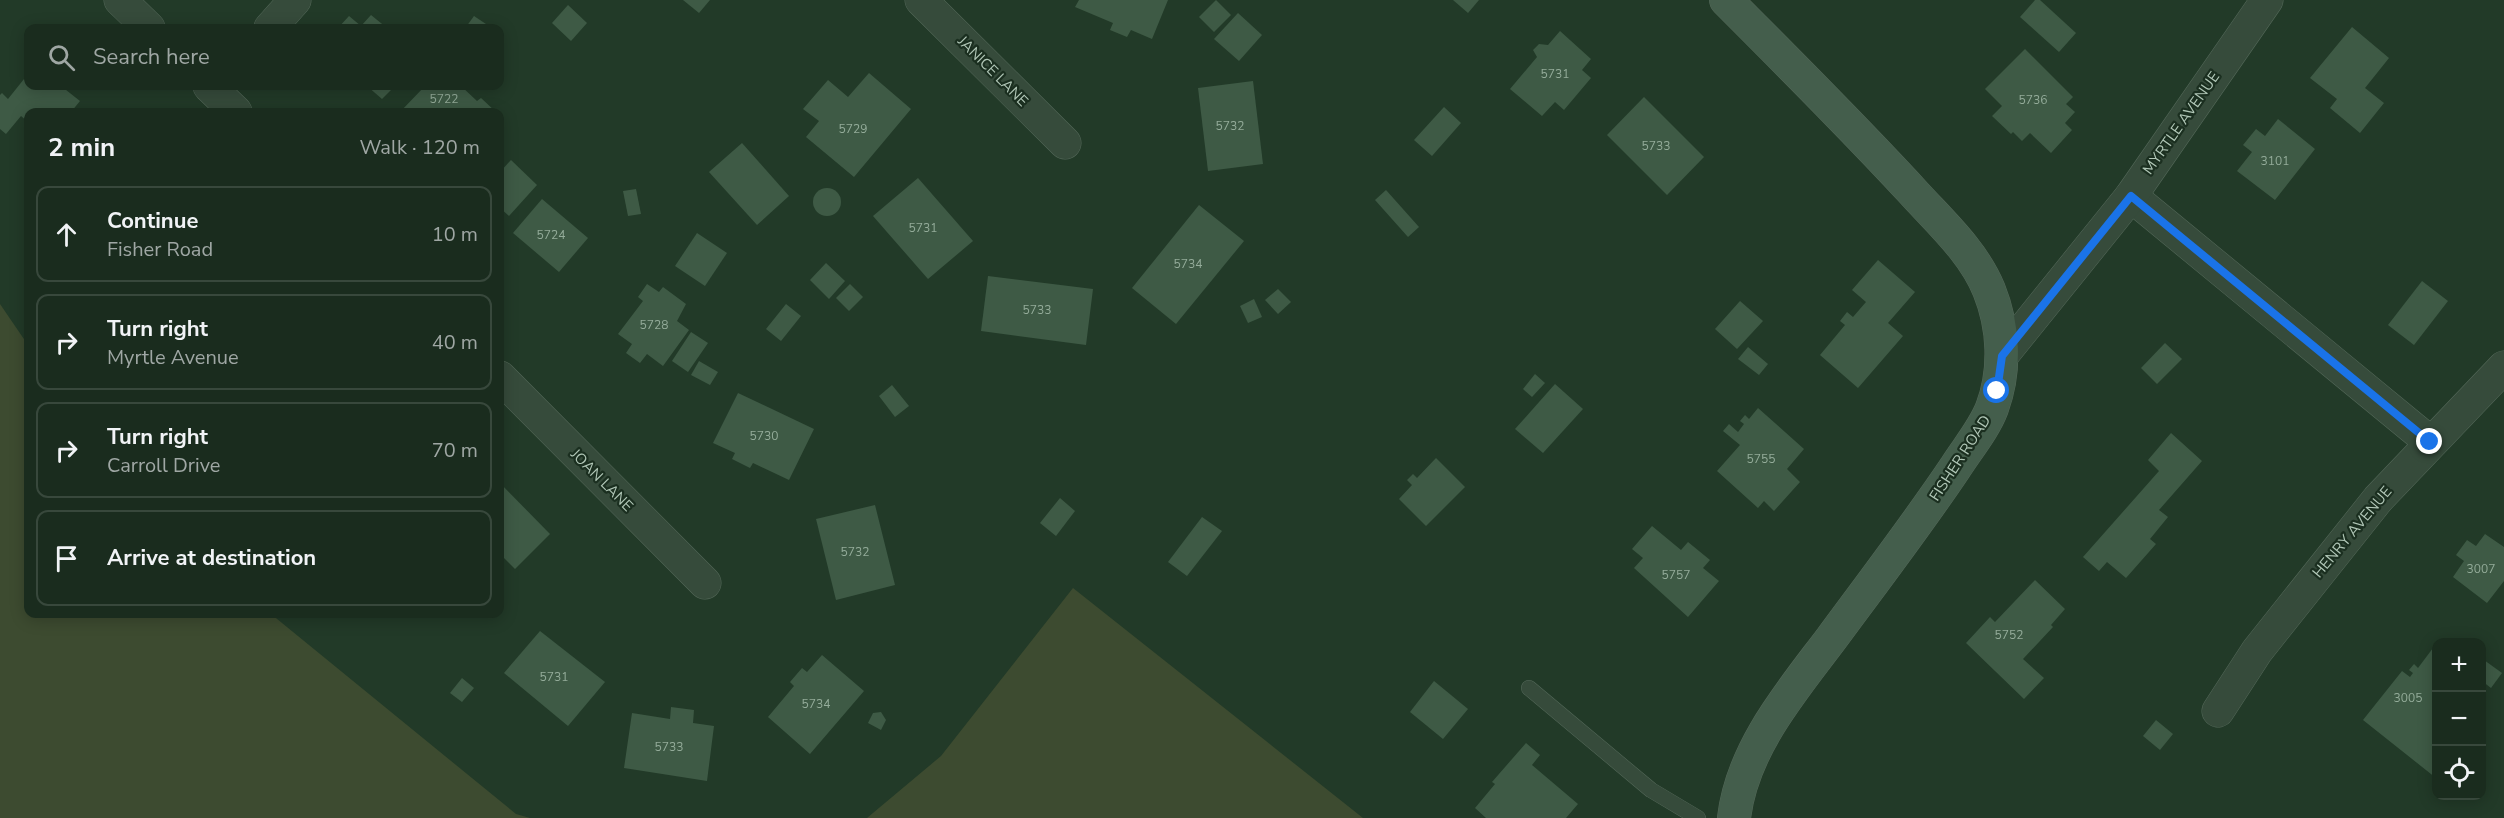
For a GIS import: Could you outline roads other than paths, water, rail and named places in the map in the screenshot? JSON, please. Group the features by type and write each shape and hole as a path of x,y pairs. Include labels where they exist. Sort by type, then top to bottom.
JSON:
{"street":[{"path":"120,0 146,24"},
{"path":"274,24 295,0"},
{"name":"JANICE LANE","path":"921,0 1065,143"},
{"name":"FISHER ROAD","path":"1726,0 1853,127 1966,252 1989,290 1997,319 2002,356 1997,391 1981,428 1932,502 1778,710 1754,753 1734,818"},
{"name":"MYRTLE AVENUE","path":"2002,356 2131,196 2267,0"},
{"path":"217,90 232,108"},
{"path":"2131,196 2430,442"},
{"name":"HENRY AVENUE","path":"2218,711 2257,651 2378,499 2504,367"},
{"name":"JOAN LANE","path":"504,381 705,583"}],"lane":[{"path":"1529,688 1651,790 1698,818"}]}
